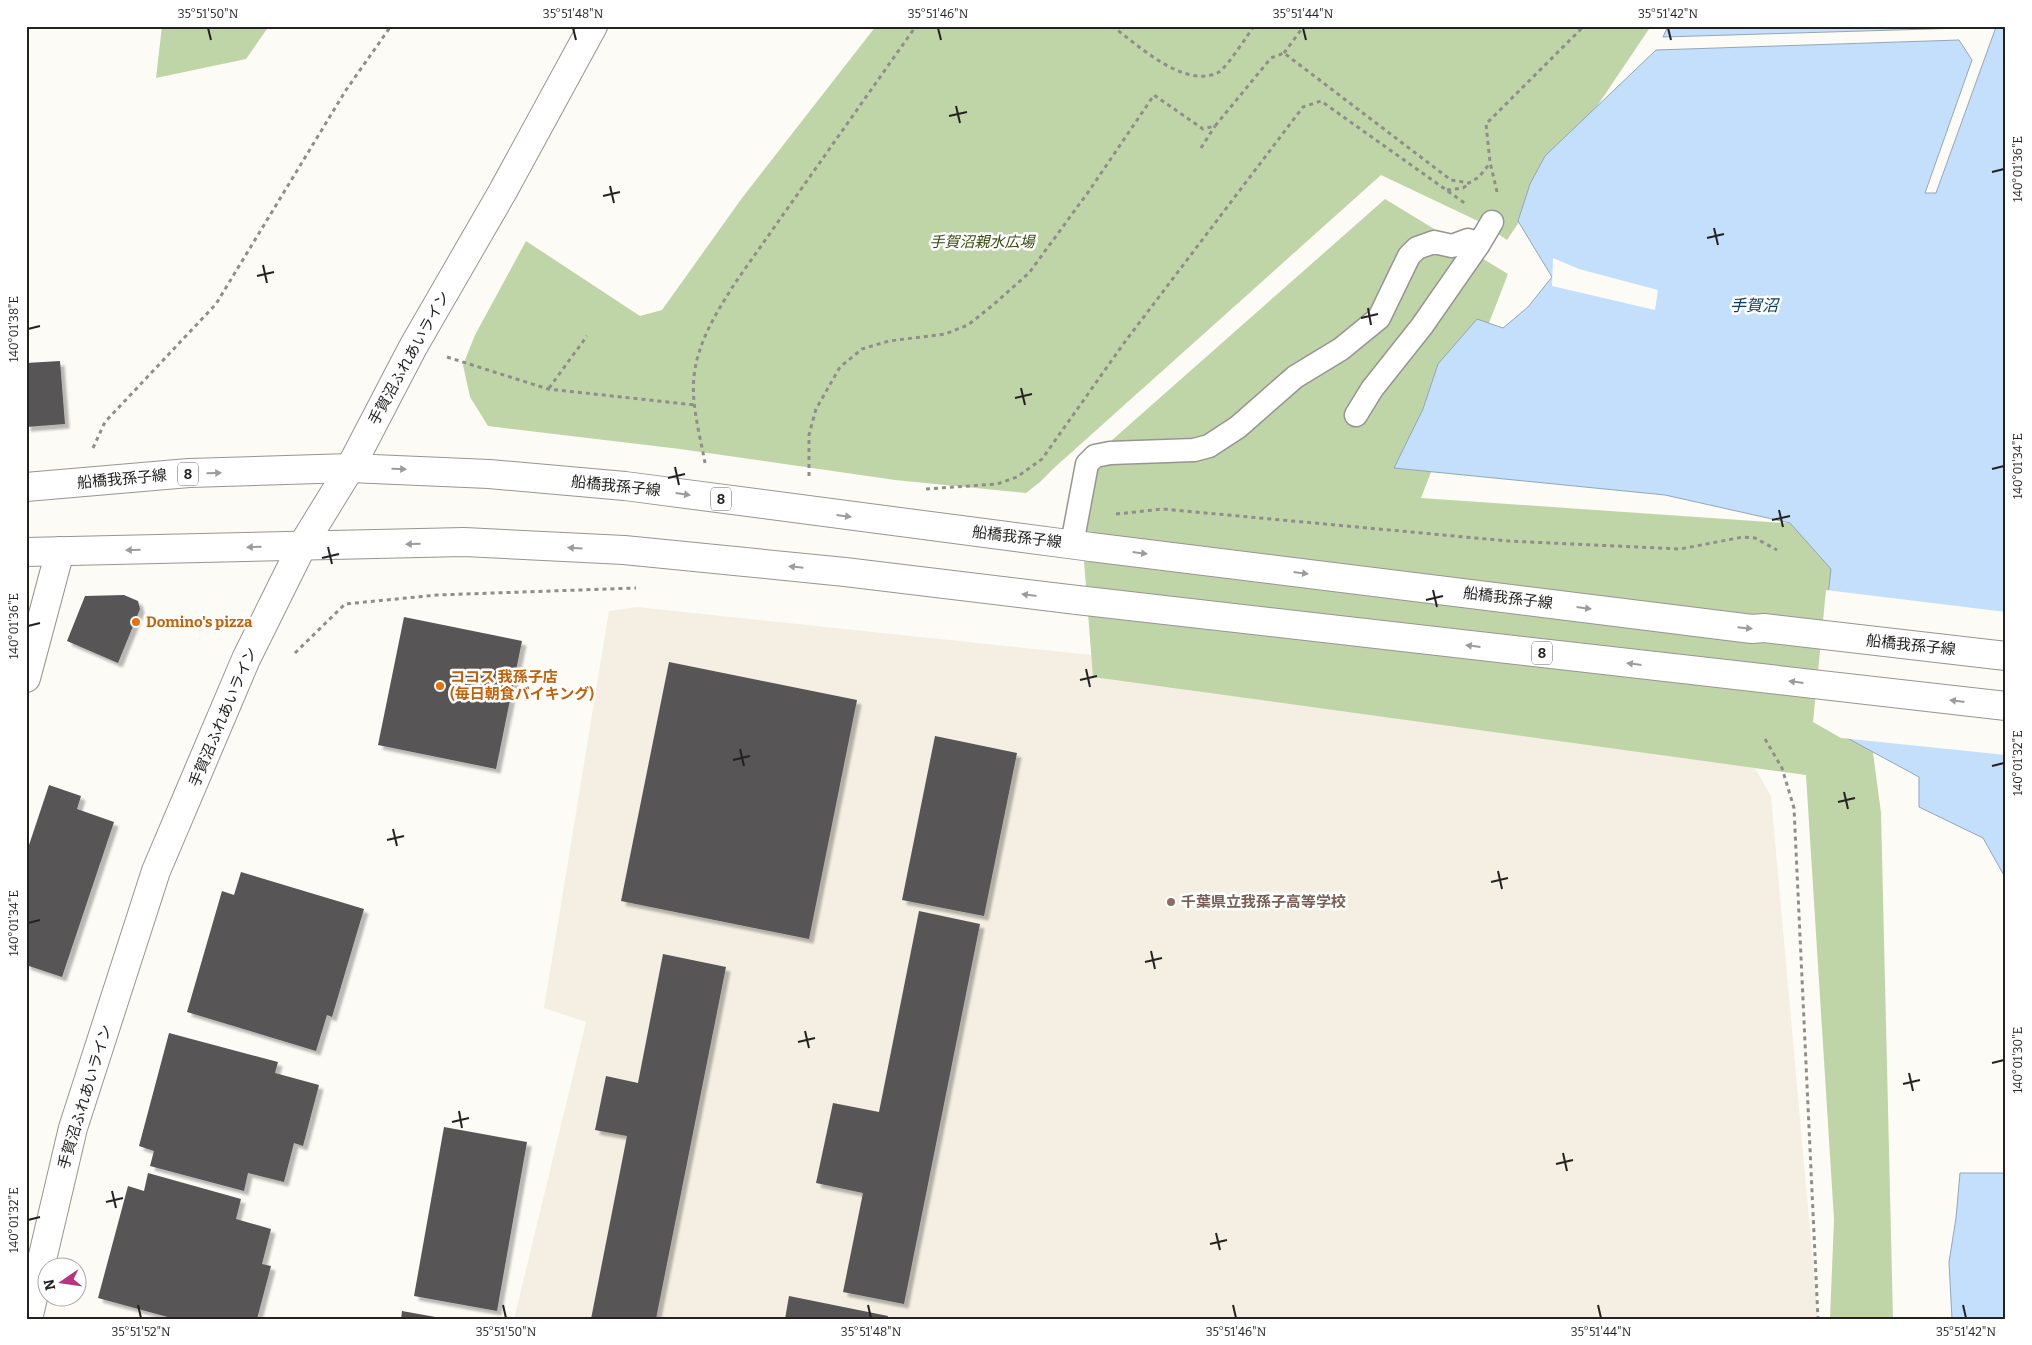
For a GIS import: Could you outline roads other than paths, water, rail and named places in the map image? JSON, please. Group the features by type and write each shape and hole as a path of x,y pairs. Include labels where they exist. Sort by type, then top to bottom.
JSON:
{"main road":[{"name":"手賀沼ふれあいライン","path":"28,1319 73,1128 156,871 246,659 302,546 350,468 413,347 503,191 594,26"},
{"name":"船橋我孫子線","path":"26,487 189,474 350,468 489,474 625,486 1082,546 1752,629 1764,628 2006,656"},
{"name":"8","path":"26,552 464,542 624,550 845,572 2006,706"},
{"path":"26,678 60,551"}],"lane":[{"path":"1356,415 1372,389 1422,326 1492,222"},
{"path":"1082,546 1087,464 1095,456 1194,450 1209,446 1238,427 1295,377 1340,349 1378,318 1409,256 1417,248 1434,242 1452,246 1468,240 1479,244"}],"water":[{"name":"手賀沼","path":"1668,26 2006,26 2006,879 1983,838 1919,807 1919,777 1814,720 1831,569 1790,523 1665,495 1394,468 1423,409 1438,364 1477,319 1503,328 1528,307 1552,277 1518,221 1530,184 1545,156 1656,50 1959,40 1972,60 1925,193 1936,193 1996,27 1663,37"},
{"path":"1960,1173 2006,1173 2006,1319 1952,1319 1949,1262 1956,1218"}],"place":[{"name":"Domino's pizza","path":"136,622"},
{"name":"ココス 我孫子店 (毎日朝食バイキング)","path":"440,686"},
{"name":"千葉県立我孫子高等学校","path":"1171,902"}],"park label":[{"name":"手賀沼親水広場","path":"982,242"}]}
